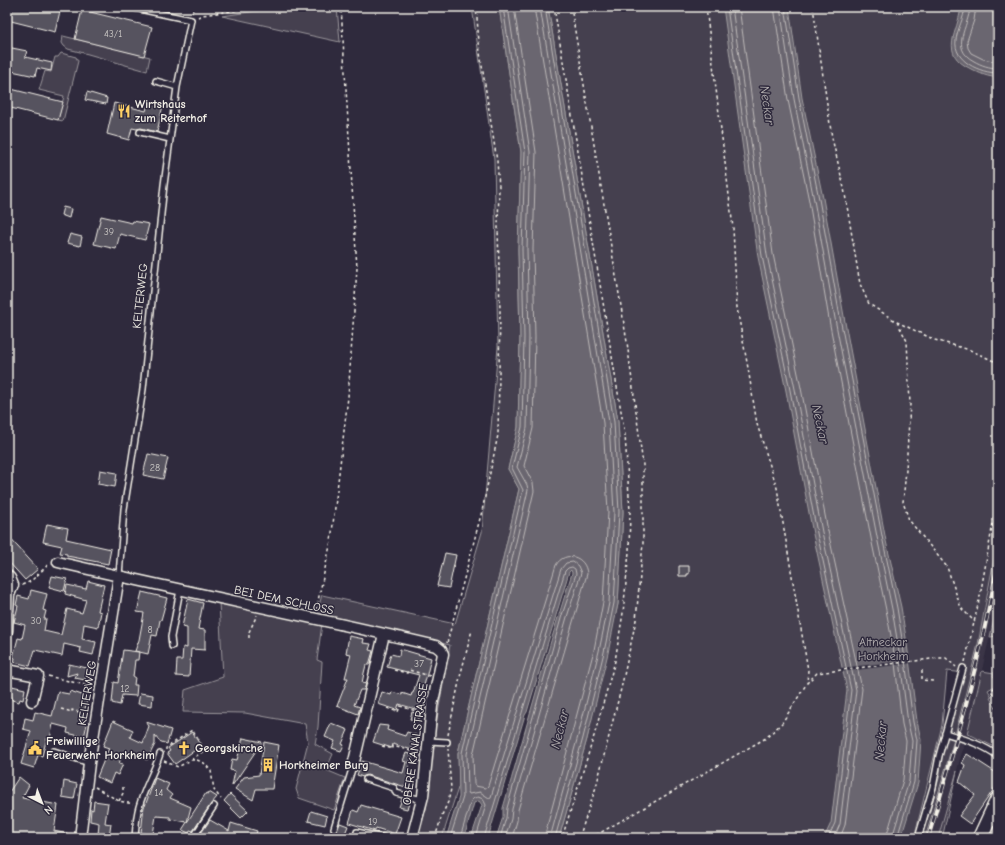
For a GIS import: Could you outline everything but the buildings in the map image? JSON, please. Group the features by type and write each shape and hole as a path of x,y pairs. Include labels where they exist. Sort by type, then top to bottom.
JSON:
{"main road":[{"path":"980,838 998,799"}],"street":[{"path":"58,562 119,576"},
{"path":"7,575 13,585 9,595 7,631"},
{"name":"BEI DEM SCHLOSS","path":"119,576 436,646 443,654"},
{"name":"KELTERWEG","path":"80,838 89,763 119,576"},
{"path":"353,766 384,634"},
{"name":"OBERE KANALSTRASSE","path":"412,838 422,800 431,715 437,678 443,654"},
{"path":"7,670 38,676 32,701"}],"lane":[{"path":"130,7 190,20"},
{"name":"KELTERWEG","path":"119,576 124,509 143,389 164,185 177,87 190,20"},
{"path":"156,81 177,87"},
{"path":"140,132 170,139"},
{"path":"172,646 171,637 180,590"},
{"path":"918,838 933,787 938,756 946,733 963,668"},
{"path":"946,733 970,741 998,756"},
{"path":"429,741 447,742"},
{"path":"54,752 89,763"},
{"path":"135,838 136,820 139,806 163,754"},
{"path":"334,828 353,766"},
{"path":"366,779 394,788 396,794 422,800"},
{"path":"193,838 214,806"},
{"path":"357,832 386,838"}],"path":[{"path":"190,20 202,15 261,7"},
{"path":"316,608 331,541 348,397 357,268 341,7"},
{"path":"443,654 452,627 480,519 498,434 500,312 498,227 500,187 480,53 476,7"},
{"path":"554,7 625,435 630,511 628,560 623,613 615,661 594,736 562,838"},
{"path":"571,7 627,342 643,465 643,543 636,620 621,689 596,787 579,838"},
{"path":"706,7 734,228 737,308 757,424 777,488 808,670 807,683"},
{"path":"813,7 832,138 844,188 860,284 868,304 897,322 935,340 970,350 998,364"},
{"path":"897,322 907,341 910,404 903,502 909,520 947,567 961,608 974,622"},
{"path":"592,838 766,738 782,723 807,683 817,673 939,658 946,658 955,667 963,668 974,622 998,495"},
{"path":"13,585 22,585 31,581 53,561 58,562"},
{"path":"249,638 249,632 260,608"},
{"path":"435,838 451,789 447,742 460,677 472,630"},
{"path":"394,670 407,673 408,670 437,678"},
{"path":"922,670 922,680 933,681"},
{"path":"38,676 43,675 101,689"},
{"path":"993,694 991,690 998,686"},
{"path":"387,708 398,712 400,706 431,715"},
{"path":"61,709 96,716"},
{"path":"155,769 165,761 178,766 191,760 205,750 192,730 166,748 163,754"},
{"path":"382,746 393,749 393,746 427,756"},
{"path":"191,760 197,760 204,763 211,771 214,790 221,799"},
{"path":"87,782 119,801 139,806"},
{"path":"119,801 123,793 123,786"}],"shaded area":[{"path":"998,538 998,601 967,734 938,838 925,838 953,743 978,644"}],"green space":[{"path":"283,7 337,7 340,42 222,16"},
{"path":"472,7 499,7 521,152 518,249 520,337 518,428 508,469 519,489 458,753 459,785 442,838 416,838 426,809 430,758 450,645 316,616 322,595 455,624 482,532 498,347 494,159"},
{"path":"548,7 998,7 998,538 978,644 953,743 925,838 920,838 930,811 940,775 942,750 965,673 947,671 942,725 914,838 559,838 587,739 618,604 623,512 618,421"},
{"path":"63,36 150,57 147,71 68,49 62,43"},
{"path":"61,53 76,57 78,61 63,121 58,120 64,96 39,90 45,71 51,72 55,57 58,57"},
{"path":"998,601 998,636 990,637"},
{"path":"219,602 322,624 317,660 322,662 318,727 315,744 333,754 326,770 345,778 334,810 299,798 296,789 308,742 305,724 245,713 183,712 185,690 223,677"},
{"path":"982,671 994,673 993,676 998,684 988,690 992,697 990,698 998,712 998,749 967,734"},
{"path":"957,771 942,838 938,838"}],"water":[{"name":"Neckar","path":"499,7 548,7 618,421 623,512 618,604 608,653 587,739 559,838 496,838 503,817 503,808 572,573 571,570 569,572 488,838 471,838 482,805 479,801 474,803 464,838 446,838 459,797 458,753 519,489 508,469 518,427 520,337 518,249 521,152"},
{"name":"Altneckar Horkheim","path":"723,7 789,7 802,98 823,198 886,541 901,607 921,740 918,783 901,838 824,838 831,823 847,690 813,534 786,391 758,257"},
{"path":"961,7 998,7 998,77 988,76 974,71 961,63 955,56 952,42"}],"pier":[{"path":"911,660 912,663 840,672 840,668"}],"railway":[{"path":"928,838 976,667 998,562"}],"place":[{"name":"Wirtshaus zum Reiterhof","path":"124,111"},
{"name":"Freiwillige Feuerwehr Horkheim","path":"35,748"},
{"name":"Georgskirche","path":"184,748"},
{"name":"Horkheimer Burg","path":"268,765"}]}
